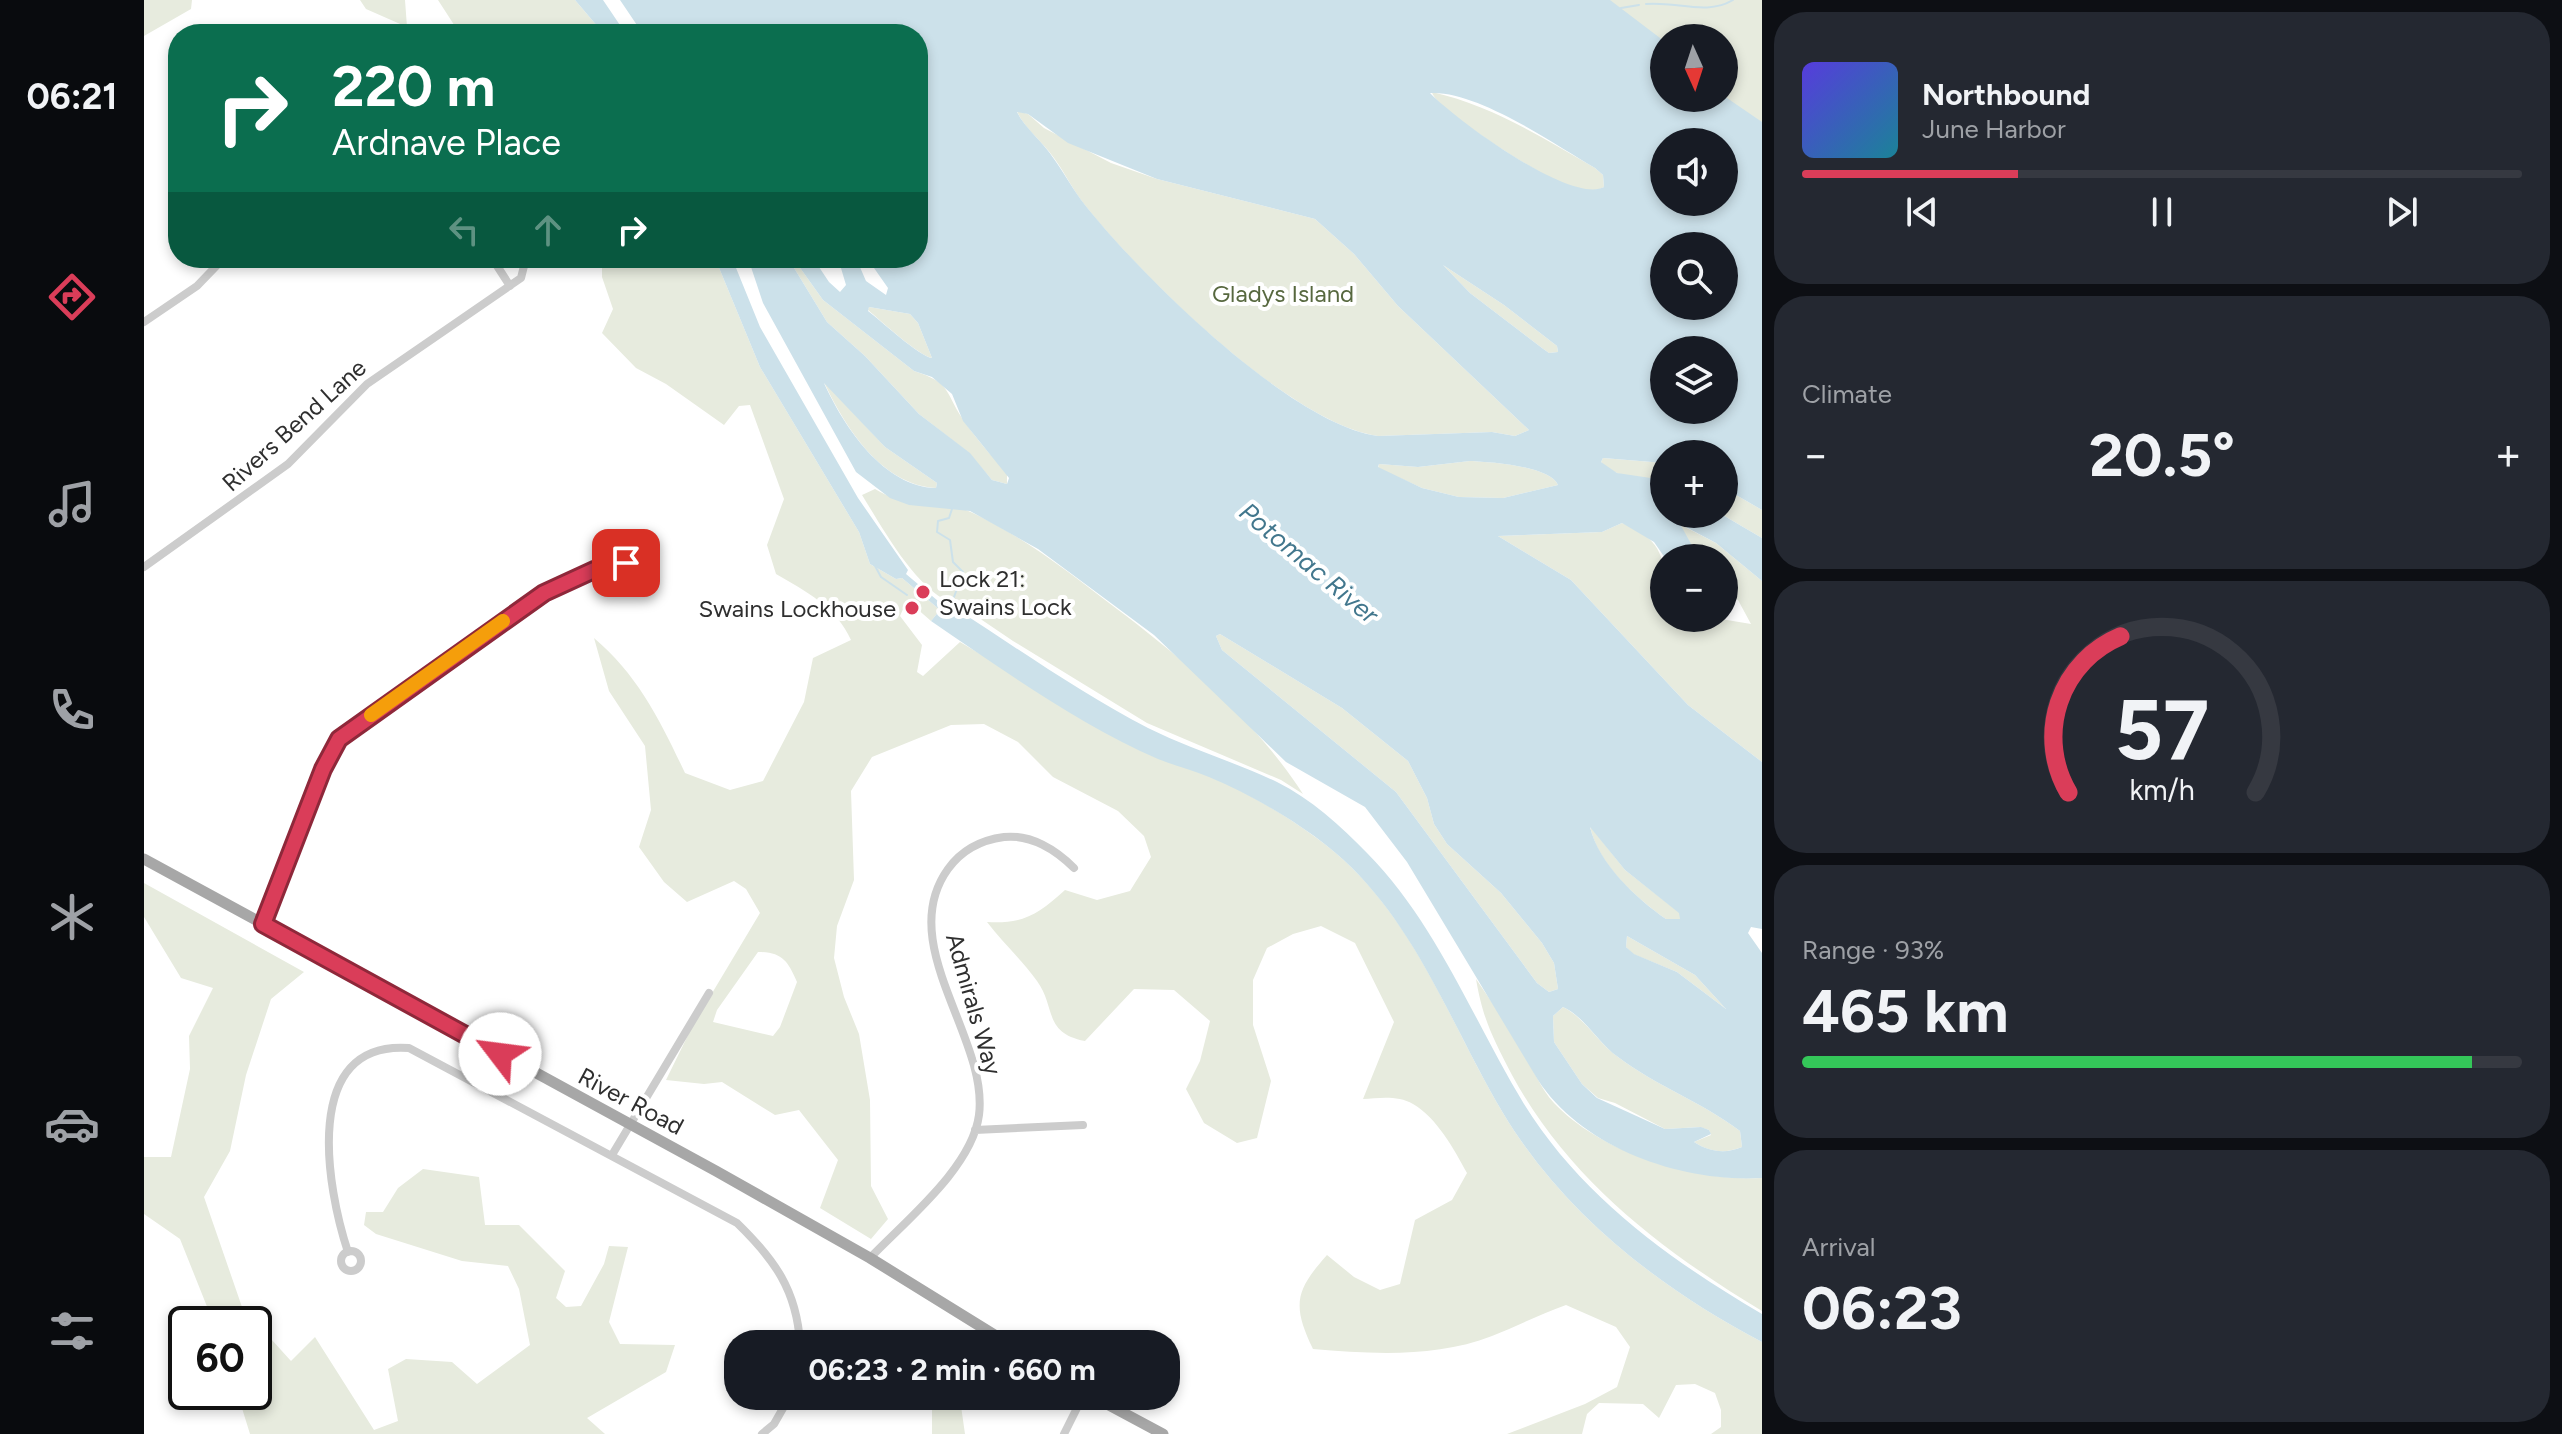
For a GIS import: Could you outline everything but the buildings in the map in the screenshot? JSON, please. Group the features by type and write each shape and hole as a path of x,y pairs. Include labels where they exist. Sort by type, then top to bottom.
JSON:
{"main road":[{"name":"River Road","path":"144,859 870,1258 986,1330"},
{"path":"1118,1410 1163,1434"}],"street":[{"path":"144,322 197,286 214,268"},
{"path":"498,268 510,286 525,274 523,268"},
{"name":"Rivers Bend Lane","path":"144,567 288,464 367,384 510,286"},
{"path":"263,924 323,769 339,739 553,587 594,570 626,563 650,565"},
{"name":"Admirals Way","path":"870,1258 954,1169 975,1130 980,1101 976,1077 932,938 932,913 941,878 953,862 970,849 1003,837 1018,837 1049,847 1074,868"},
{"path":"612,1155 709,993"},
{"path":"348,1252 333,1207 329,1181 331,1116 342,1080 360,1059 375,1051 400,1047 418,1051 737,1223 771,1257 793,1300 798,1330"},
{"path":"975,1130 1083,1125"},
{"path":"762,1434 774,1424 782,1410"},
{"path":"1064,1434 1076,1410"}],"green space":[{"path":"144,0 192,0 191,9 144,36"},
{"path":"360,0 405,0 407,24 400,24 366,9"},
{"path":"438,0 575,0 595,24 454,24"},
{"path":"1597,0 1762,0 1762,144 1736,112 1738,112 1738,24 1650,24 1650,54"},
{"path":"1432,92 1476,105 1536,134 1595,168 1603,175 1604,187 1589,191 1561,184 1471,128 1438,101"},
{"name":"Gladys Island","path":"1017,111 1028,114 1044,128 1111,163 1157,179 1315,219 1354,254 1398,306 1529,430 1515,436 1492,432 1378,436 1342,425 1303,405 1219,342 1141,268 1084,204 1054,158"},
{"path":"1443,265 1504,305 1557,346 1558,352 1549,353 1542,348 1470,293"},
{"path":"602,268 719,268 760,367 859,532 870,564 896,579 902,578 940,610 931,621 907,600 900,616 922,645 917,672 923,676 960,642 1131,744 1245,793 1303,828 1351,867 1376,894 1417,953 1503,1113 1554,1183 1616,1245 1651,1272 1687,1298 1762,1342 1762,1434 1711,1434 1721,1427 1721,1410 1715,1393 1695,1384 1676,1385 1659,1418 1643,1404 1599,1403 1587,1414 1582,1434 1507,1434 1585,1404 1617,1387 1630,1347 1616,1327 1566,1305 1492,1336 1448,1348 1403,1353 1313,1349 1302,1321 1300,1299 1308,1279 1327,1255 1354,1277 1380,1290 1400,1284 1415,1220 1452,1200 1467,1173 1444,1135 1422,1110 1401,1099 1363,1099 1394,1022 1355,943 1321,926 1293,934 1267,948 1253,980 1253,1025 1271,1081 1257,1138 1237,1143 1204,1123 1186,1089 1200,1061 1210,1021 1174,990 1134,989 1085,1041 1072,1037 1056,1025 1037,981 987,922 1030,916 1065,890 1097,900 1130,891 1151,857 1144,836 1118,811 1053,777 1018,742 984,724 951,725 872,757 851,791 854,880 837,926 834,958 844,997 859,1034 870,1100 871,1186 888,1219 871,1239 820,1208 838,1160 799,1110 775,1115 722,1082 704,1084 666,1080 693,1025 760,913 746,889 734,881 687,902 664,882 639,847 651,810 645,746 609,691 594,638 636,684 685,773 730,790 763,781 804,702 813,658 851,640 829,610 776,574 767,545 784,499 750,405 739,406 724,425 666,384 636,368 602,333 613,309","holes":["758,952 783,959 797,982 780,1027 773,1036 713,1022 717,1010"]},
{"path":"794,268 800,268 823,300 914,371 935,379 945,388 972,432 1007,472 1007,484 992,480 969,453 919,414 865,356 827,322"},
{"path":"869,307 910,314 918,323 932,358 900,337 868,310"},
{"path":"823,380 885,447 937,483 936,488 916,484 882,465 853,434"},
{"path":"1603,458 1650,462 1650,479 1622,475 1601,462"},
{"path":"1470,461 1532,469 1544,473 1558,485 1503,498 1459,497 1422,488 1378,468 1379,464 1418,467"},
{"path":"875,489 899,499 963,509 1013,534 1048,558 1143,629 1218,693 1263,741 1303,794 1281,780 1147,723 1013,641 982,620 973,608 949,602 936,594 911,570 862,495"},
{"path":"1738,496 1762,510 1762,538 1738,524"},
{"path":"1622,523 1654,544 1650,544 1650,632 1738,632 1738,622 1751,624 1738,600 1738,561 1762,581 1762,762 1688,705 1571,580 1498,536 1602,532"},
{"path":"1681,528 1687,528 1716,543 1691,544"},
{"path":"1220,634 1342,708 1408,761 1427,798 1434,824 1447,844 1501,893 1542,943 1554,963 1558,989 1549,992 1537,983 1396,792 1222,650 1216,636"},
{"path":"1590,826 1625,870 1680,913 1681,919 1666,919 1619,878 1601,853"},
{"path":"144,883 304,972 271,999 246,1075 230,1151 204,1197 242,1306 207,1306 180,1239 144,1214 144,1157 171,1157 190,1069 189,1036 213,988 181,978 144,917"},
{"path":"1627,936 1695,975 1726,1009 1677,972 1633,954 1626,947"},
{"path":"1476,979 1520,1045 1544,1090 1574,1121 1623,1150 1650,1161 1708,1175 1762,1178 1762,1311 1688,1263 1620,1210 1561,1148 1535,1113 1499,1050 1485,1018"},
{"path":"1563,1007 1633,1067 1740,1131 1742,1147 1723,1151 1705,1148 1694,1142 1711,1135 1709,1130 1700,1127 1665,1129 1615,1103 1598,1098 1582,1084 1554,1042 1553,1016"},
{"path":"423,1169 479,1177 485,1225 519,1225 565,1271 556,1298 566,1307 581,1306 604,1264 609,1246 628,1247 609,1322 620,1344 675,1345 666,1372 587,1418 605,1434 250,1434 243,1410 272,1410 272,1340 291,1361 315,1337 374,1430 398,1421 388,1369 406,1359 452,1362 477,1384 530,1345 519,1289 508,1266 462,1261 376,1234 364,1225 366,1212 383,1212 398,1188"},
{"path":"932,1410 962,1410 965,1434 932,1434"}],"water":[{"path":"575,0 603,0 619,24 595,24"},
{"name":"Potomac River","path":"620,0 1610,0 1650,30 1650,112 1738,112 1738,106 1762,122 1762,510 1738,496 1738,440 1650,440 1650,462 1603,458 1601,462 1617,473 1650,478 1650,528 1682,528 1691,544 1655,544 1622,523 1602,532 1498,536 1571,580 1688,705 1762,762 1762,929 1751,927 1748,933 1762,953 1762,1178 1731,1178 1668,1167 1636,1156 1580,1125 1557,1104 1538,1080 1407,862 1365,807 1286,762 1154,635 1038,549 970,511 909,505 890,498 856,472 763,303 751,268 794,268 827,322 865,356 919,414 970,453 992,480 1007,484 1009,478 963,421 952,394 932,377 914,371 823,300 800,268 820,268 840,292 846,285 841,268 860,268 866,281 886,295 888,288 874,268 928,268 928,24 636,24","holes":["1430,93 1470,100 1515,120 1595,168 1603,175 1604,187 1588,189 1566,184 1541,172 1487,139","1017,112 1028,114 1068,143 1157,179 1315,219 1354,254 1398,306 1529,430 1515,436 1492,432 1378,436 1342,425 1303,405 1219,342 1142,269 1085,205 1050,153","1443,265 1504,305 1557,346 1558,352 1549,353 1470,293","869,307 910,314 918,323 932,358 910,345 868,311","824,383 885,447 937,483 936,488 917,485 883,466 868,452","1470,461 1491,462 1544,473 1558,485 1503,498 1459,497 1422,488 1378,467 1379,464 1418,467","1220,634 1342,708 1408,761 1427,798 1434,824 1447,844 1501,893 1542,943 1554,963 1558,989 1549,992 1537,983 1396,792 1222,650 1216,636","1590,827 1625,870 1679,913 1680,919 1666,919 1631,890 1610,867","1627,936 1695,975 1726,1009 1677,972 1634,954 1626,947","1563,1007 1571,1011 1611,1051 1633,1067 1740,1131 1742,1147 1724,1151 1706,1148 1694,1142 1711,1134 1709,1130 1701,1127 1665,1129 1597,1098 1582,1084 1554,1042 1553,1016"]},
{"path":"719,268 736,268 760,327 858,498 908,570 906,574 944,606 958,610 1099,701 1164,736 1277,782 1302,796 1336,823 1367,853 1414,910 1524,1104 1572,1168 1600,1197 1661,1248 1762,1314 1762,1342 1687,1298 1651,1272 1616,1245 1554,1183 1503,1113 1435,985 1397,923 1376,894 1337,854 1303,828 1246,794 1128,745 1042,695 931,621 940,610 902,578 896,579 870,564 859,532 760,367"},
{"path":"1738,524 1762,538 1762,581 1738,561 1738,544 1716,543 1688,528 1738,528"}],"waterway":[{"path":"1646,4 1702,8 1733,0"},
{"path":"1621,8 1639,5"},
{"path":"952,509 949,518 938,521 937,532 950,540 953,562 963,572 954,597"},
{"path":"874,564 881,577 907,595"}],"slow traffic":[{"path":"371,715 503,621"}],"place":[{"name":"Lock 21: Swains Lock","path":"923,592"},
{"name":"Swains Lockhouse","path":"912,608"}],"route":[{"path":"500,1054 438,1017 263,924 323,769 339,739 544,593 562,582 594,570 626,563"}]}
